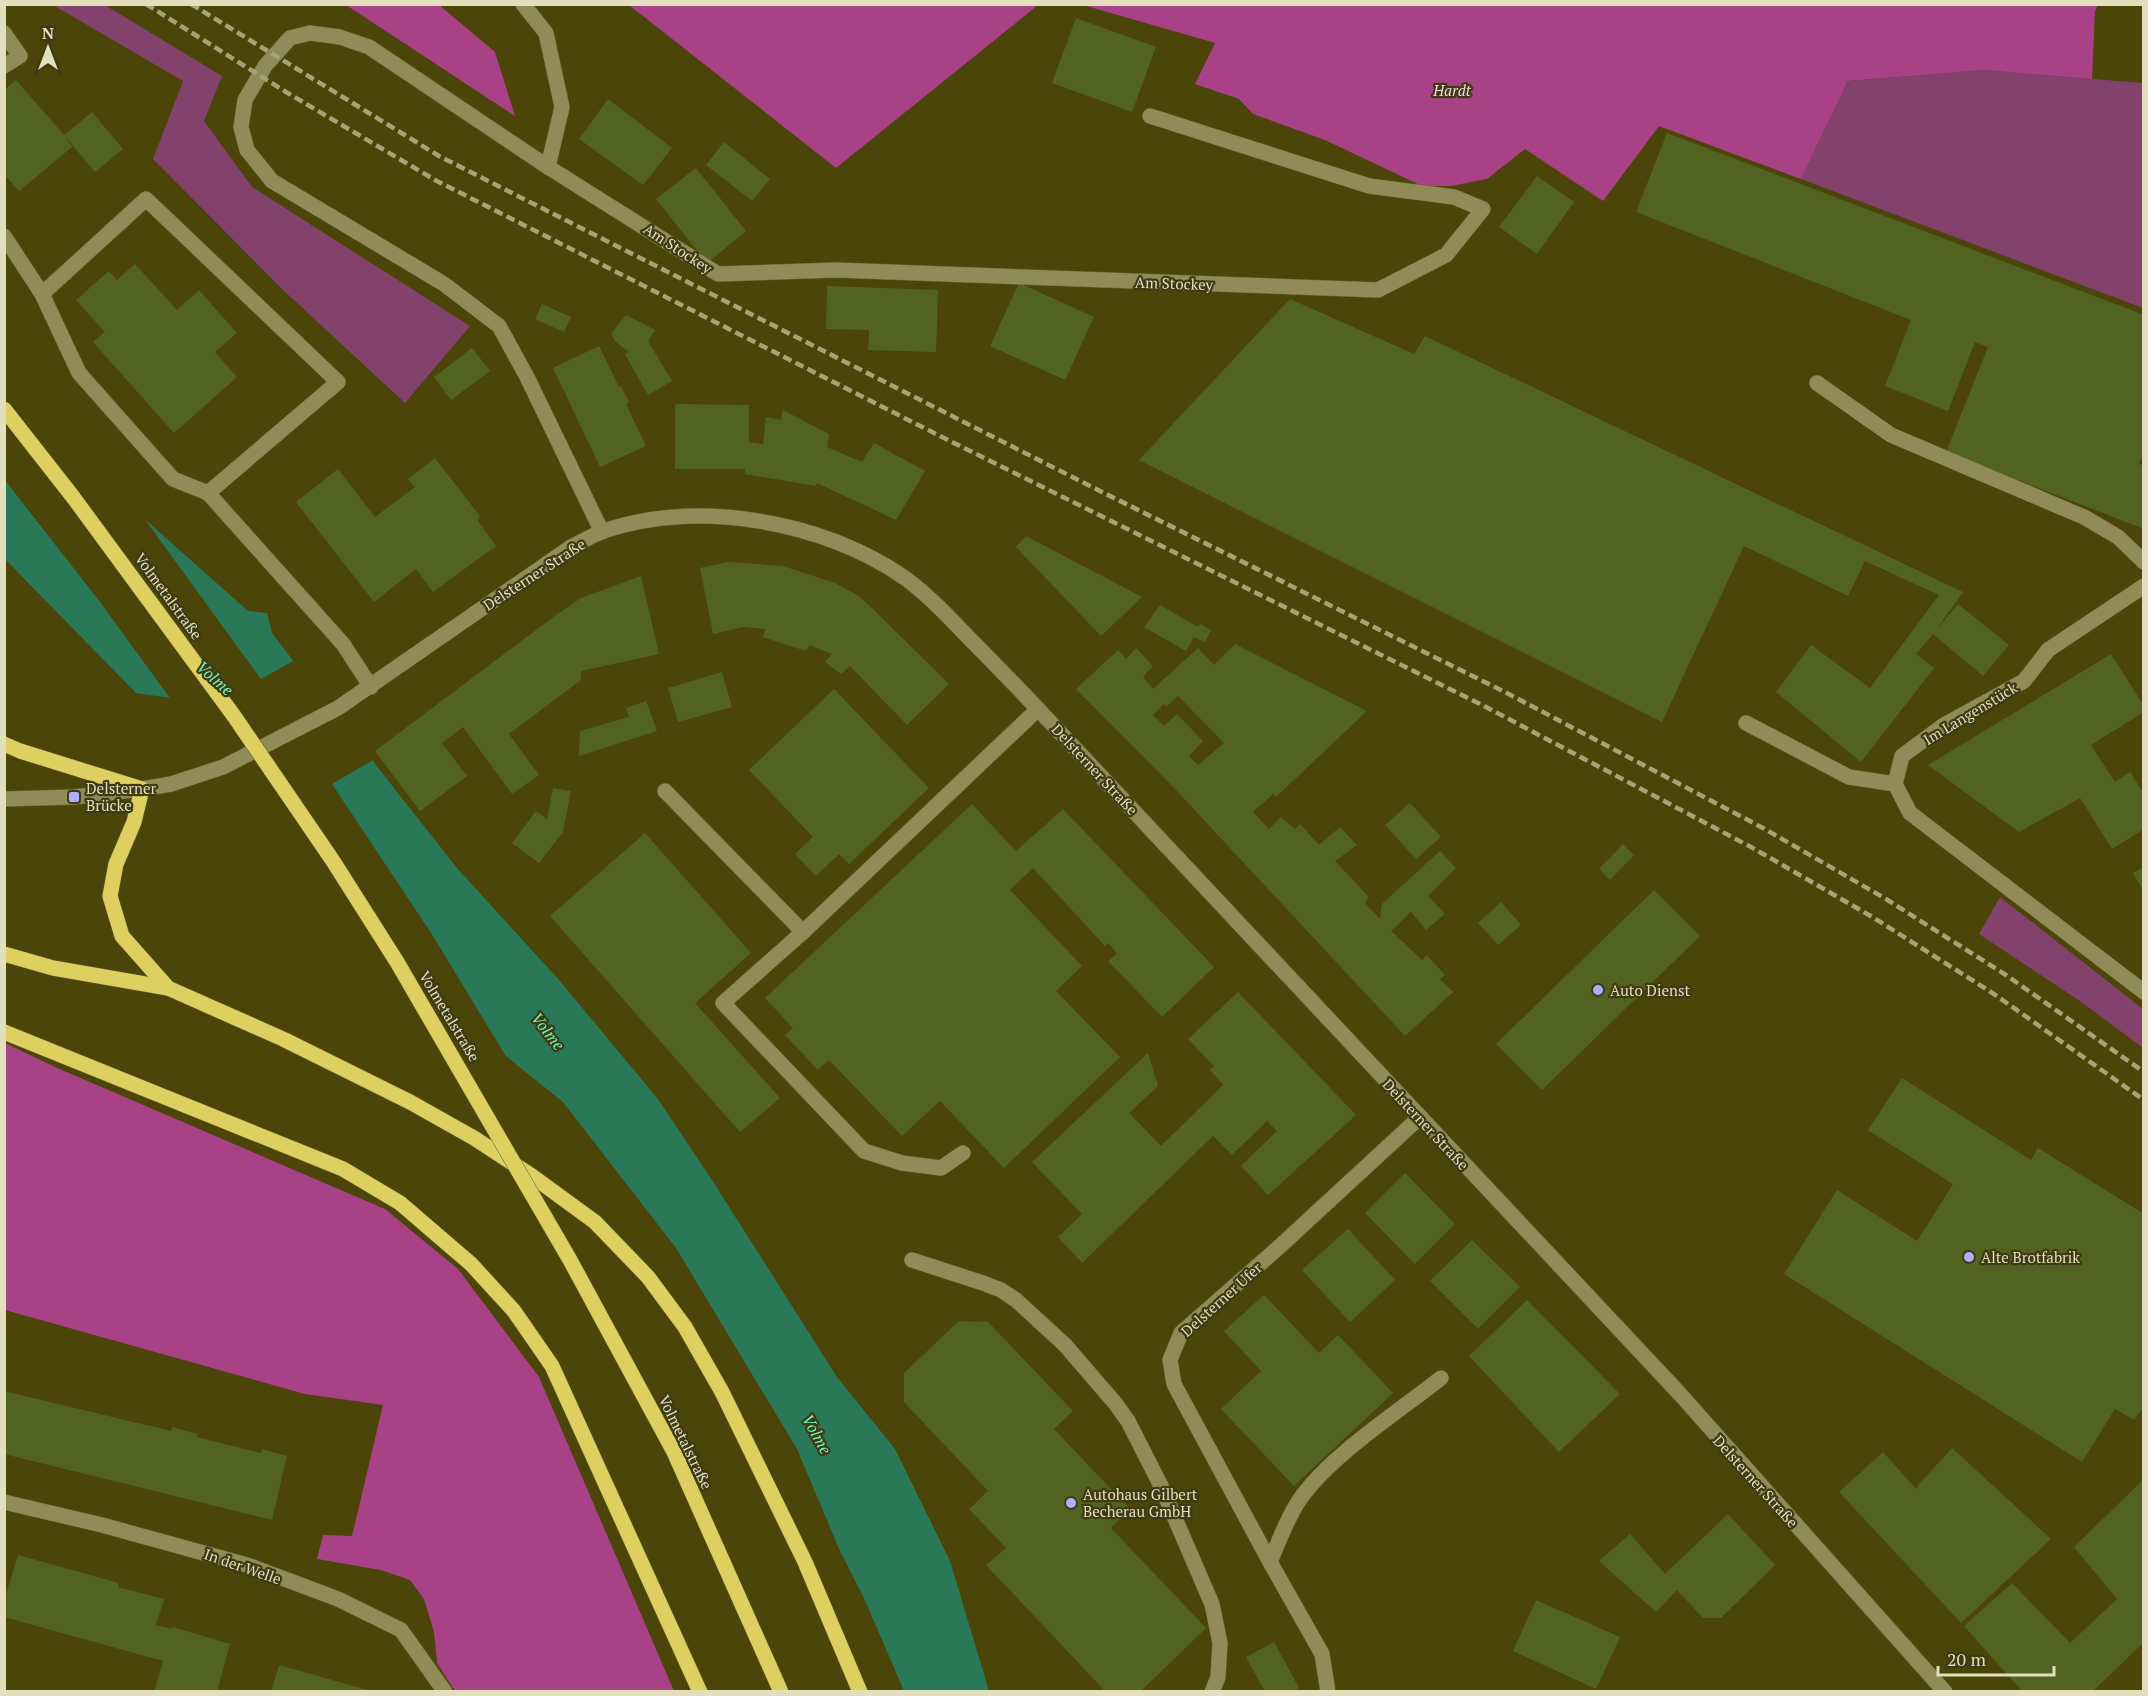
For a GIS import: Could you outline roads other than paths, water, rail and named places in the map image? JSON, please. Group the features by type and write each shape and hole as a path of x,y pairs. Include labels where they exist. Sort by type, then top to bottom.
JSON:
{"main road":[{"name":"Volmetalstraße","path":"4,410 87,515 234,716 333,861 397,962 570,1260 674,1452 781,1692"},
{"path":"4,744 142,789 134,822 116,864 110,896 122,936 168,988"},
{"path":"4,954 53,968 168,988 283,1039 410,1102 474,1138 532,1176 595,1222 648,1276 685,1327 722,1392 805,1562 860,1692"},
{"path":"4,1032 343,1169 400,1203 471,1264 514,1311 552,1366 700,1692"}],"street":[{"path":"523,4 546,33 562,106 548,166"},
{"path":"4,33 20,56 4,66"},
{"name":"Am Stockey","path":"602,532 527,377 499,326 444,285 272,181 247,150 241,127 245,100 265,66 290,38 310,33 340,37 369,47 548,166 718,273 836,270 1378,290 1446,255 1483,209 1454,197 1370,186 1150,116"},
{"path":"42,294 146,199 338,382 208,493"},
{"path":"4,236 42,294 79,374 172,479 208,493 343,644 371,687"},
{"path":"1817,383 1892,435 2084,517 2118,537 2144,562"},
{"name":"Delsterner Straße","path":"4,799 74,797 142,789 171,784 223,767 338,708 571,548 602,532 667,518 710,517 789,526 850,547 904,578 936,604 1038,709 1679,1393 1946,1692"},
{"name":"Im Langenstück","path":"1895,784 1902,756 1944,725 2024,681 2048,650 2144,586"},
{"path":"963,1153 941,1168 902,1163 864,1151 723,1003 803,932 1038,709"},
{"path":"1746,723 1849,777 1895,784 1910,813 2144,992"},
{"path":"665,791 803,932"},
{"name":"Delsterner Ufer","path":"1328,1692 1322,1654 1174,1384 1170,1360 1181,1333 1278,1248 1420,1117"},
{"path":"912,1260 983,1283 1001,1290 1016,1300 1065,1345 1128,1421 1161,1486 1212,1604 1220,1643 1218,1677 1212,1692"},
{"path":"1270,1562 1300,1499 1326,1471 1361,1439 1441,1378"},
{"name":"In der Welle","path":"4,1502 102,1525 227,1559 338,1599 401,1630 445,1692"}],"water":[{"name":"Volme","path":"4,394 248,611 267,613 272,633 301,671 338,711 379,769 457,868 559,980 658,1099 837,1377 895,1449 950,1561 989,1691 904,1691 864,1598 840,1551 797,1449 676,1248 563,1102 394,966 185,700 136,693 5,559"}],"railway":[{"path":"146,4 286,92 435,180 940,436 1486,707 1751,847 1874,918 1994,994 2144,1100"},
{"path":"191,4 439,156 1100,491 1503,691 1763,828 1886,899 2006,975 2144,1072"}],"place":[{"name":"Delsterner Brücke","path":"74,797"},
{"name":"Auto Dienst","path":"1598,990"},
{"name":"Alte Brotfabrik","path":"1969,1257"},
{"name":"Autohaus Gilbert Becherau GmbH","path":"1071,1503"}],"park label":[{"name":"Hardt","path":"1452,90"}]}
